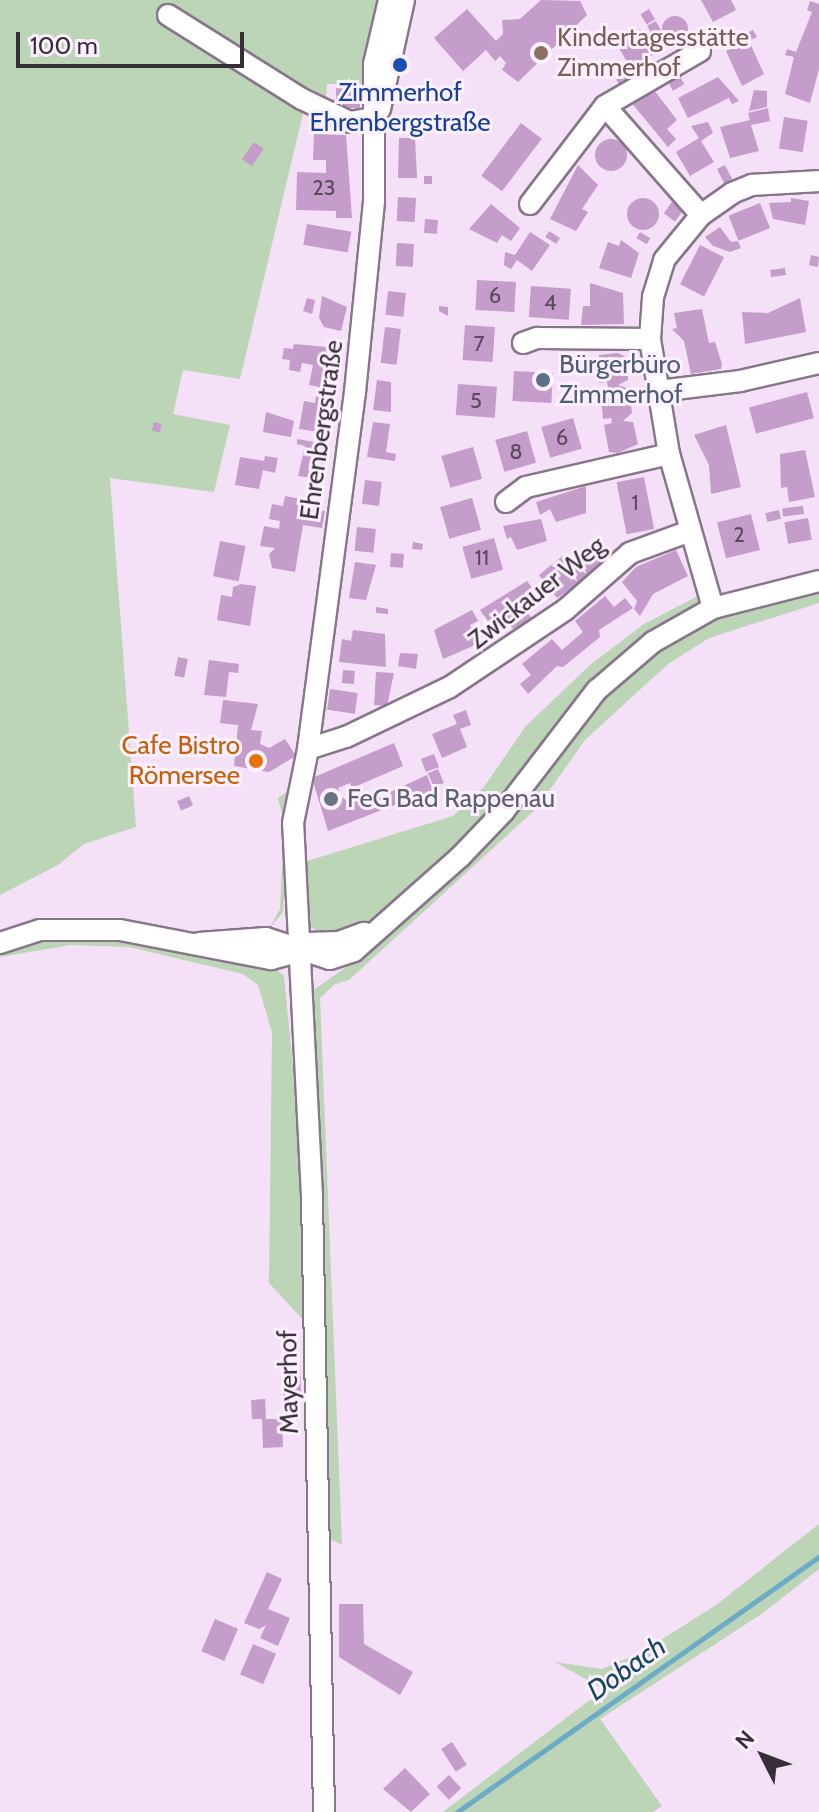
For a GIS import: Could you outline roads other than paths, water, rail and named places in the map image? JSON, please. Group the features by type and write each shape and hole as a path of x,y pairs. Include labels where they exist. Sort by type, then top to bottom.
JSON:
{"street":[{"name":"Ehrenbergstraße","path":"298,952 293,823 308,749 355,392 377,117 374,64 389,0"},
{"name":"Ehrenbergstraße","path":"377,117 404,0"},
{"path":"168,15 314,105 350,122 377,117"},
{"path":"530,204 605,106 700,51"},
{"path":"605,106 701,215"},
{"path":"713,608 669,454 650,339 653,297 664,260 701,215 752,185 819,181"},
{"path":"523,343 537,338 650,339"},
{"path":"659,391 740,381 819,363"},
{"path":"506,502 526,487 669,454"},
{"name":"Zwickauer Weg","path":"308,749 346,737 498,659 630,553 690,531"},
{"path":"0,943 40,930 120,930 199,943 266,938 298,952 330,959 354,951 504,811 597,690 653,642 713,608 819,581"},
{"name":"Mayerhof","path":"298,952 312,1196 324,1812"}],"waterway":[{"name":"Dobach","path":"457,1812 819,1557"}],"place":[{"name":"Kindertagesstätte Zimmerhof","path":"541,53"},
{"name":"Zimmerhof Ehrenbergstraße","path":"400,65"},
{"name":"Bürgerbüro Zimmerhof","path":"543,380"},
{"name":"Cafe Bistro Römersee","path":"256,761"},
{"name":"FeG Bad Rappenau","path":"331,799"}]}
